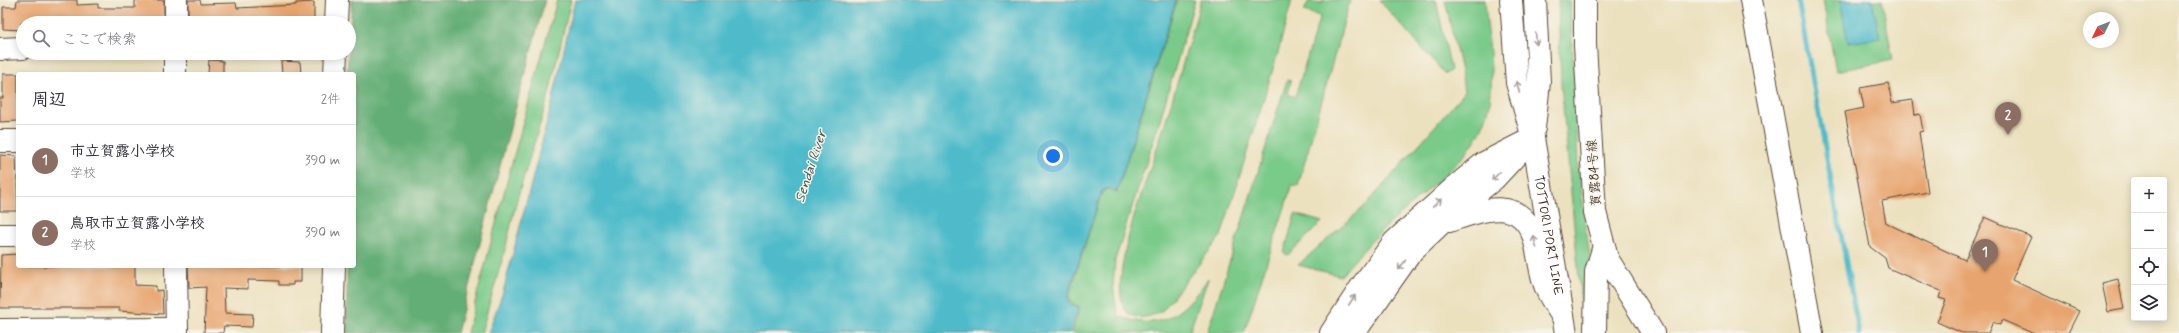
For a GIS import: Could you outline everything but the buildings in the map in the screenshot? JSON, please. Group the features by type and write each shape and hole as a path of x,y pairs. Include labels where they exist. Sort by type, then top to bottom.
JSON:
{"street":[{"path":"176,0 176,16"},
{"path":"336,16 337,0"},
{"name":"TOTTORI PORT LINE","path":"1512,0 1517,83 1533,138 1564,325"},
{"name":"TOTTORI PORT LINE","path":"1533,138 1539,82 1535,0"},
{"name":"賀露84号線","path":"1584,0 1585,45 1596,212 1607,258 1653,333"},
{"path":"1751,0 1812,333"},
{"path":"0,49 16,48"},
{"path":"175,60 175,72"},
{"path":"335,72 336,60"},
{"path":"1354,333 1412,252 1441,223 1494,180 1533,138"},
{"path":"1331,333 1361,286 1394,242 1456,186 1484,164 1533,138"},
{"path":"0,141 16,141"},
{"path":"1441,223 1473,213 1503,208 1521,214 1533,234 1546,288 1564,325"},
{"path":"0,235 16,235"},
{"path":"1595,333 1596,272 1604,246"},
{"path":"0,330 177,331 176,268"},
{"path":"332,333 334,268"}],"green space":[{"path":"352,0 545,0 502,158 457,333 347,333 347,268 356,268 356,72 347,72 348,60 356,60 356,16 351,16"},
{"path":"557,0 571,0 548,98 517,199 506,246 481,333 467,333 513,159"},
{"path":"1177,0 1195,0 1159,123 1115,260 1113,286 1118,316 1134,321 1148,322 1160,321 1170,317 1189,302 1208,279 1189,333 1072,333 1080,307 1071,303 1068,298 1102,192 1107,189 1117,192"},
{"path":"1201,0 1292,0 1277,56 1221,236 1163,310 1150,316 1138,317 1127,312 1123,306 1121,298 1121,282 1123,263 1132,223 1169,111"},
{"path":"1323,0 1350,0 1298,186 1292,185 1244,333 1207,333 1287,80 1291,81 1288,94 1295,97 1320,16 1304,11 1309,1 1322,3"},
{"path":"1379,0 1436,0 1451,70 1445,74"},
{"path":"1445,0 1485,0 1491,86 1488,112 1475,141 1455,166 1381,232 1341,276 1298,265 1365,206 1464,93 1462,76"},
{"path":"1558,0 1570,0 1578,164 1590,258 1584,333 1561,85"},
{"path":"1823,0 1882,0 1893,60 1836,71"},
{"path":"1295,214 1322,222 1288,255 1284,253"}],"water":[{"name":"Sendai River","path":"575,0 1176,0 1117,191 1108,188 1102,191 1067,298 1070,304 1079,307 1070,333 488,333 503,292 552,103"},
{"path":"1840,0 1872,0 1880,38 1848,43"}],"waterway":[{"path":"1798,0 1859,333"}],"place":[{"name":"鳥取市立賀露小学校","path":"2008,135"},
{"name":"市立賀露小学校","path":"1985,272"}]}
